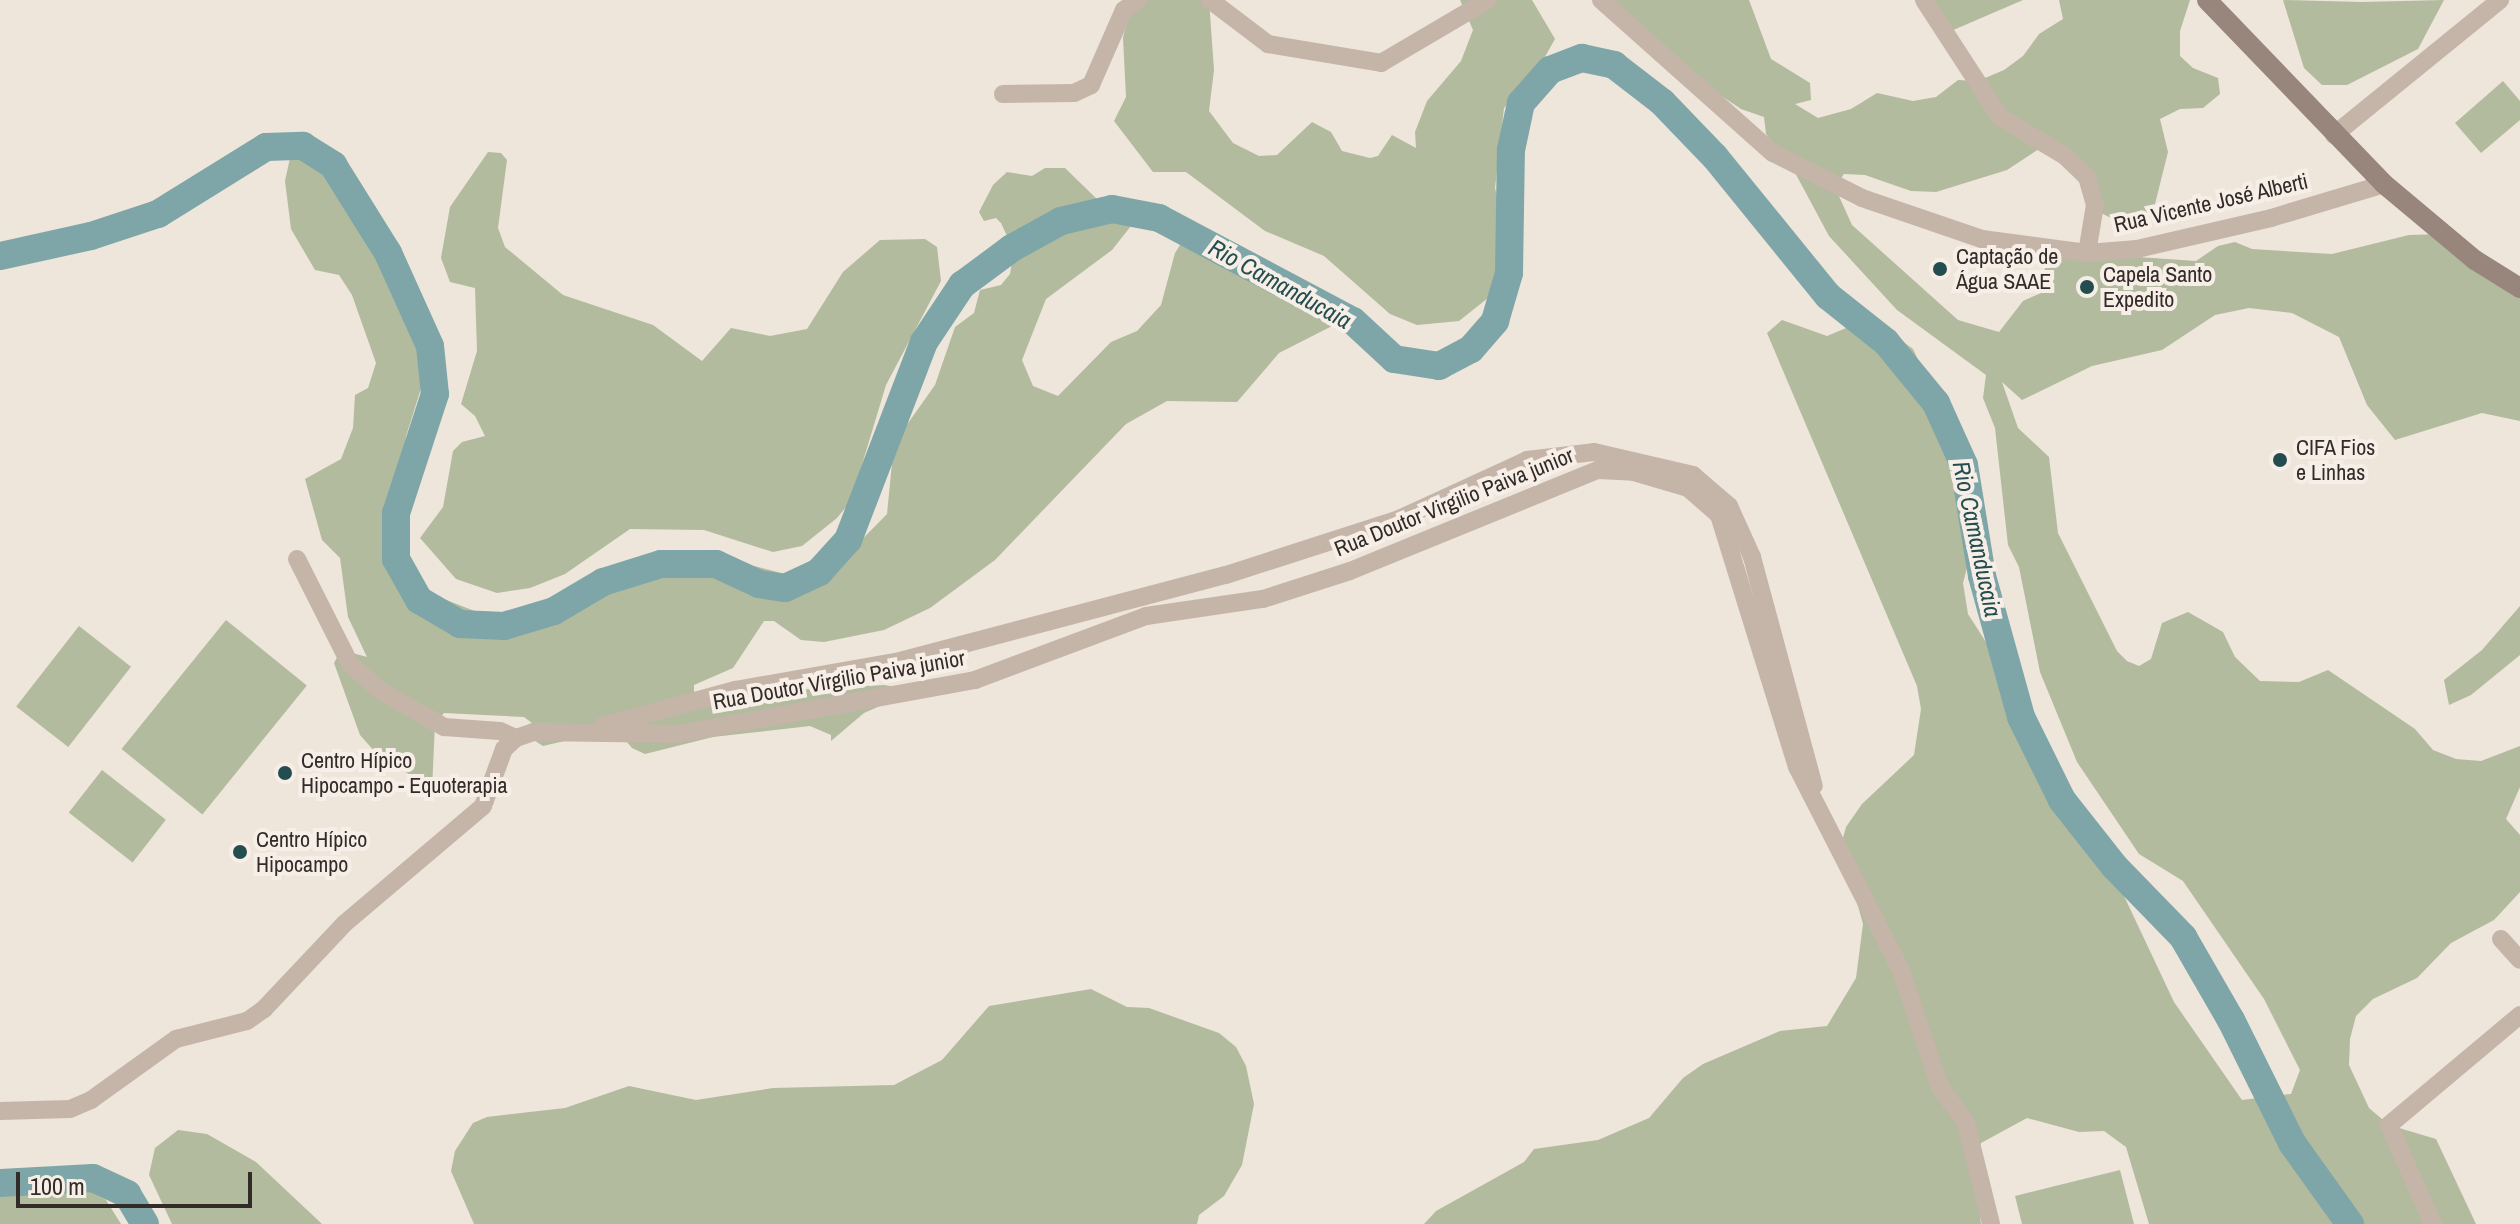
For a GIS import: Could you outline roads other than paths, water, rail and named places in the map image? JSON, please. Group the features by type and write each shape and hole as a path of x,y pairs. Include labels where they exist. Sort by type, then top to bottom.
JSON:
{"street":[{"path":"1003,94 1074,93 1091,85 1124,10 1138,0"},
{"path":"1210,0 1268,44 1381,63 1488,0"},
{"name":"Rua Vicente José Alberti","path":"1601,0 1773,153 1862,198 1982,239 2087,253 2167,242 2384,184"},
{"path":"1924,0 2000,117 2065,156 2087,177 2095,205 2087,253"},
{"path":"2334,135 2500,0"},
{"path":"2216,4 2334,135 2384,184 2475,260 2520,288"},
{"path":"584,732 735,690 896,662 1226,575 1399,519 1527,460 1564,453 1594,452 1693,475 1729,506 1752,557 1807,745 1816,797"},
{"path":"1564,453 1598,470"},
{"name":"Rua Doutor Virgilio Paiva junior","path":"510,744 533,732 678,734 975,680 1146,616 1263,599 1350,571 1598,470 1634,472 1688,488 1719,515 1797,767 1816,797 1901,970 1940,1087 1966,1123 1991,1224"},
{"path":"0,1111 70,1109 91,1100 176,1039 247,1021 264,1009 344,924 483,806 510,744 500,731 444,727 381,691 350,664 297,559"},
{"path":"2501,939 2520,960"},
{"path":"2433,1224 2389,1125 2520,1015"}],"waterway":[{"name":"Rio Camanducaia","path":"0,256 91,236 158,214 266,147 303,146 333,165 388,253 430,346 435,394 396,513 396,559 419,600 460,624 504,626 554,611 603,582 661,564 716,564 759,584 785,588 819,572 848,540 924,342 962,285 1012,248 1061,221 1112,209 1159,218 1353,321 1394,359 1439,366 1471,349 1495,321 1509,273 1511,150 1521,103 1550,70 1582,58 1614,65 1662,102 1715,157 1828,296 1886,342 1936,403 1964,465 1982,576 2021,717 2062,800 2115,867 2183,937 2231,1020 2292,1143 2350,1224"},
{"name":"Rio Camanducaia","path":"0,1183 93,1178 127,1194 145,1224"}],"place":[{"name":"Captação de Água SAAE","path":"1940,269"},
{"name":"Capela Santo Expedito","path":"2087,287"},
{"name":"CIFA Fios e Linhas","path":"2280,460"},
{"name":"Centro Hípico Hipocampo - Equoterapia","path":"285,773"},
{"name":"Centro Hípico Hipocampo","path":"240,852"}]}
